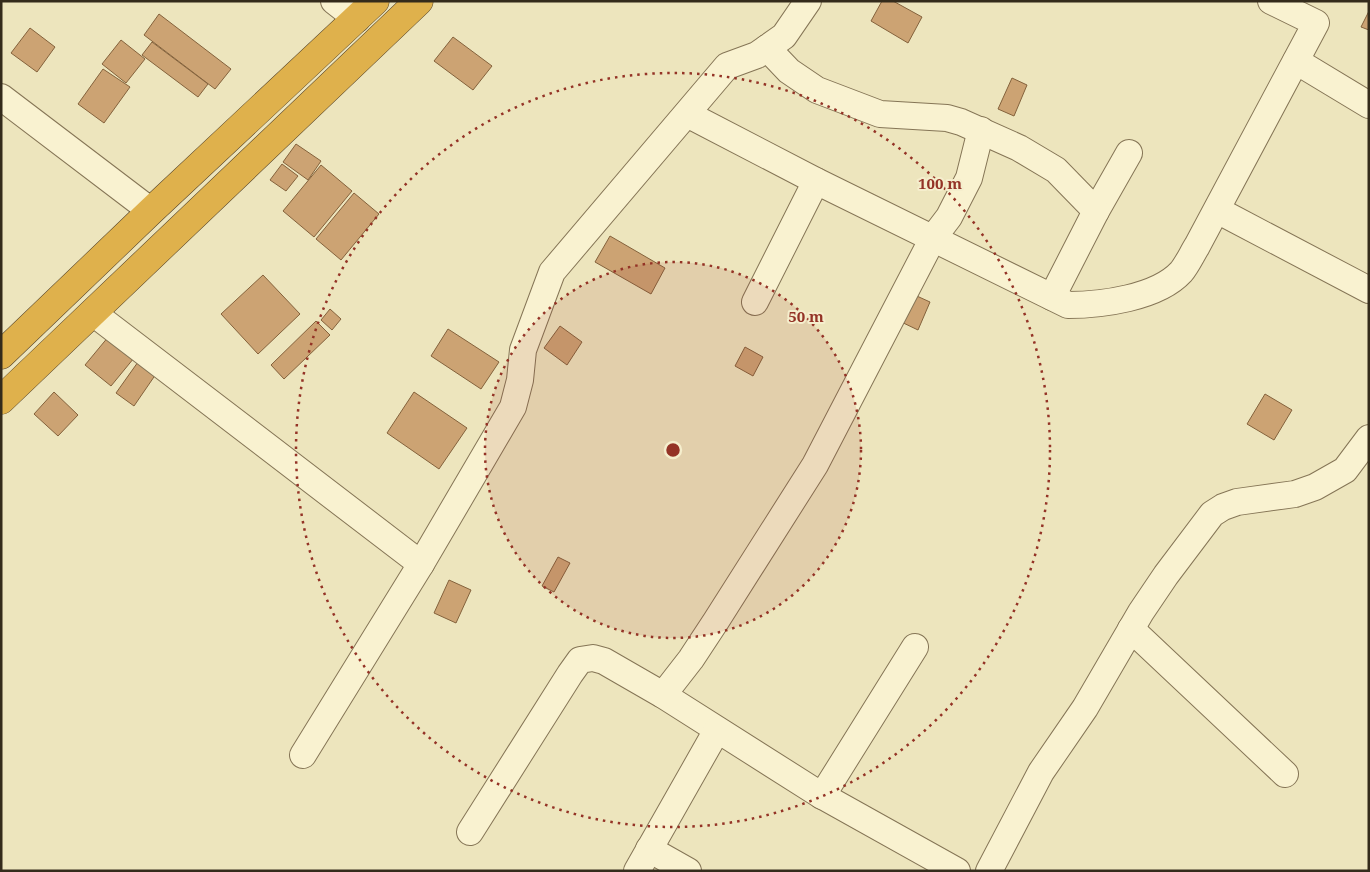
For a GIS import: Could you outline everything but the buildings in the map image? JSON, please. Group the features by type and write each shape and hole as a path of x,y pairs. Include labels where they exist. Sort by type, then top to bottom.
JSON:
{"highway":[{"path":"1,400 419,1"},
{"path":"1,355 151,211 366,10"}],"street":[{"path":"334,1 366,10"},
{"path":"303,754 421,564 513,407 520,380 523,350 552,272 727,66 757,55 784,36 808,1"},
{"path":"687,114 816,181 1068,305 1113,302 1144,293 1165,284 1181,272 1217,210 1316,23 1271,1"},
{"path":"767,48 789,70 817,90 880,114 947,118 962,122 1019,148 1056,170 1096,211"},
{"path":"1296,61 1369,105"},
{"path":"1,97 151,211"},
{"path":"663,695 711,629 815,465 933,238 949,217 968,178 982,130"},
{"path":"1052,297 1096,211 1129,153"},
{"path":"755,302 816,181"},
{"path":"1217,210 1369,290"},
{"path":"93,313 421,564"},
{"path":"989,871 1041,772 1085,708 1131,629 1166,575 1212,514 1223,507 1238,502 1295,494 1315,487 1345,470 1369,438"},
{"path":"1131,629 1285,774"},
{"path":"822,796 915,648"},
{"path":"470,832 580,660 593,658 604,661 663,695 822,796 957,871"},
{"path":"688,871 643,860 717,730"}]}
